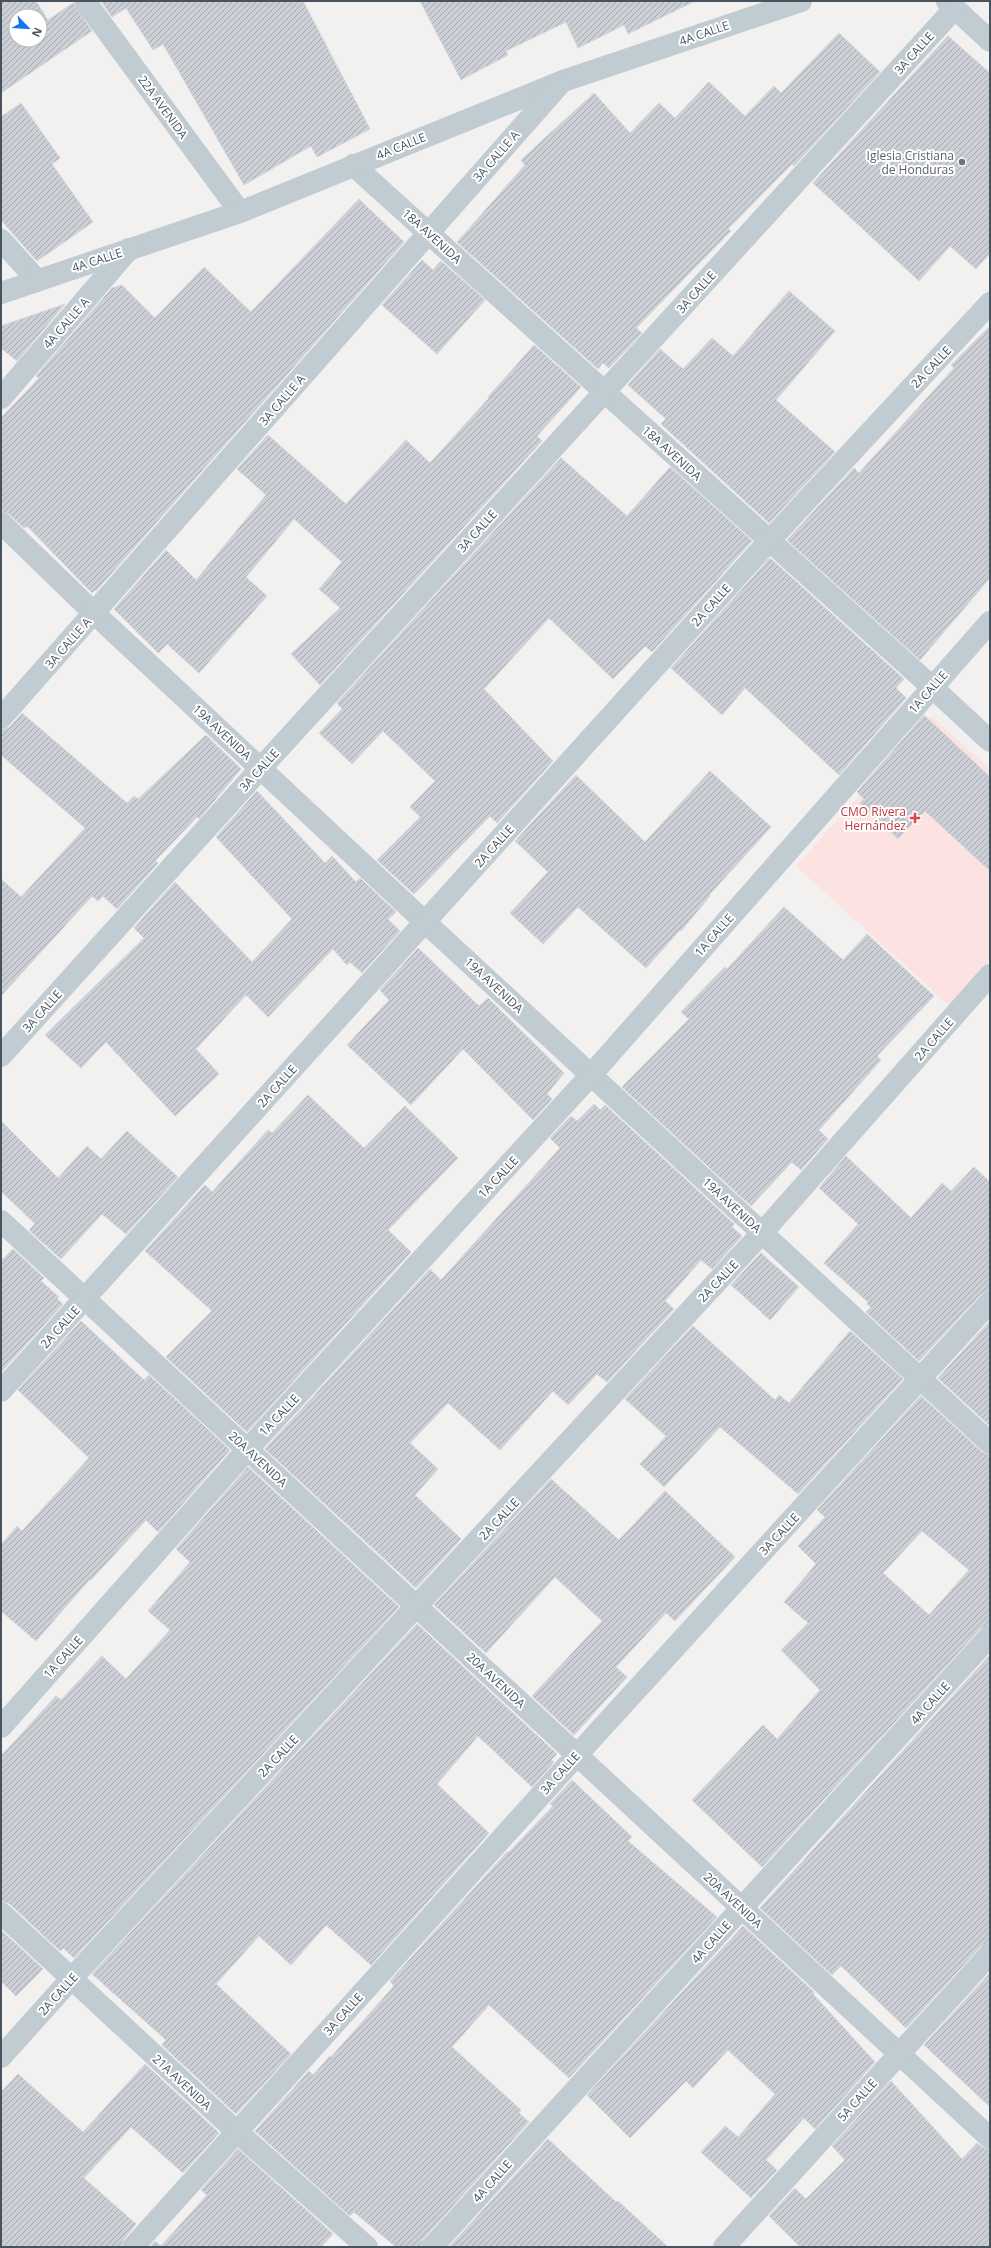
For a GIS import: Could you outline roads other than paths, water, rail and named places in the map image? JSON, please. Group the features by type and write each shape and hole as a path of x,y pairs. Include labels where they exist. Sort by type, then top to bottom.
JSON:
{"street":[{"name":"22A AVENIDA","path":"86,1 240,212"},
{"name":"4A CALLE","path":"1,293 240,212 563,81 801,1"},
{"path":"951,5 990,41"},
{"name":"3A CALLE","path":"1,1056 261,768 605,392 951,5"},
{"name":"3A CALLE A","path":"1,718 563,81"},
{"name":"18A AVENIDA","path":"354,165 990,741"},
{"path":"1,240 37,280"},
{"name":"4A CALLE A","path":"1,398 130,249"},
{"name":"2A CALLE","path":"1,1391 769,541 990,303"},
{"name":"19A AVENIDA","path":"1,523 94,613 425,922 990,1443"},
{"name":"1A CALLE","path":"1,1727 247,1450 591,1075 990,622"},
{"name":"2A CALLE","path":"1,2057 71,1979 418,1607 762,1233 990,975"},
{"name":"20A AVENIDA","path":"1,1221 990,2138"},
{"name":"3A CALLE","path":"133,2247 577,1755 990,1302"},
{"name":"4A CALLE","path":"432,2247 990,1636"},
{"name":"21A AVENIDA","path":"1,1913 237,2132 367,2247"},
{"name":"5A CALLE","path":"724,2247 990,1954"}],"place":[{"name":"Iglesia Cristiana de Honduras","path":"962,162"},
{"name":"CMO Rivera Hernández","path":"915,818"}]}
